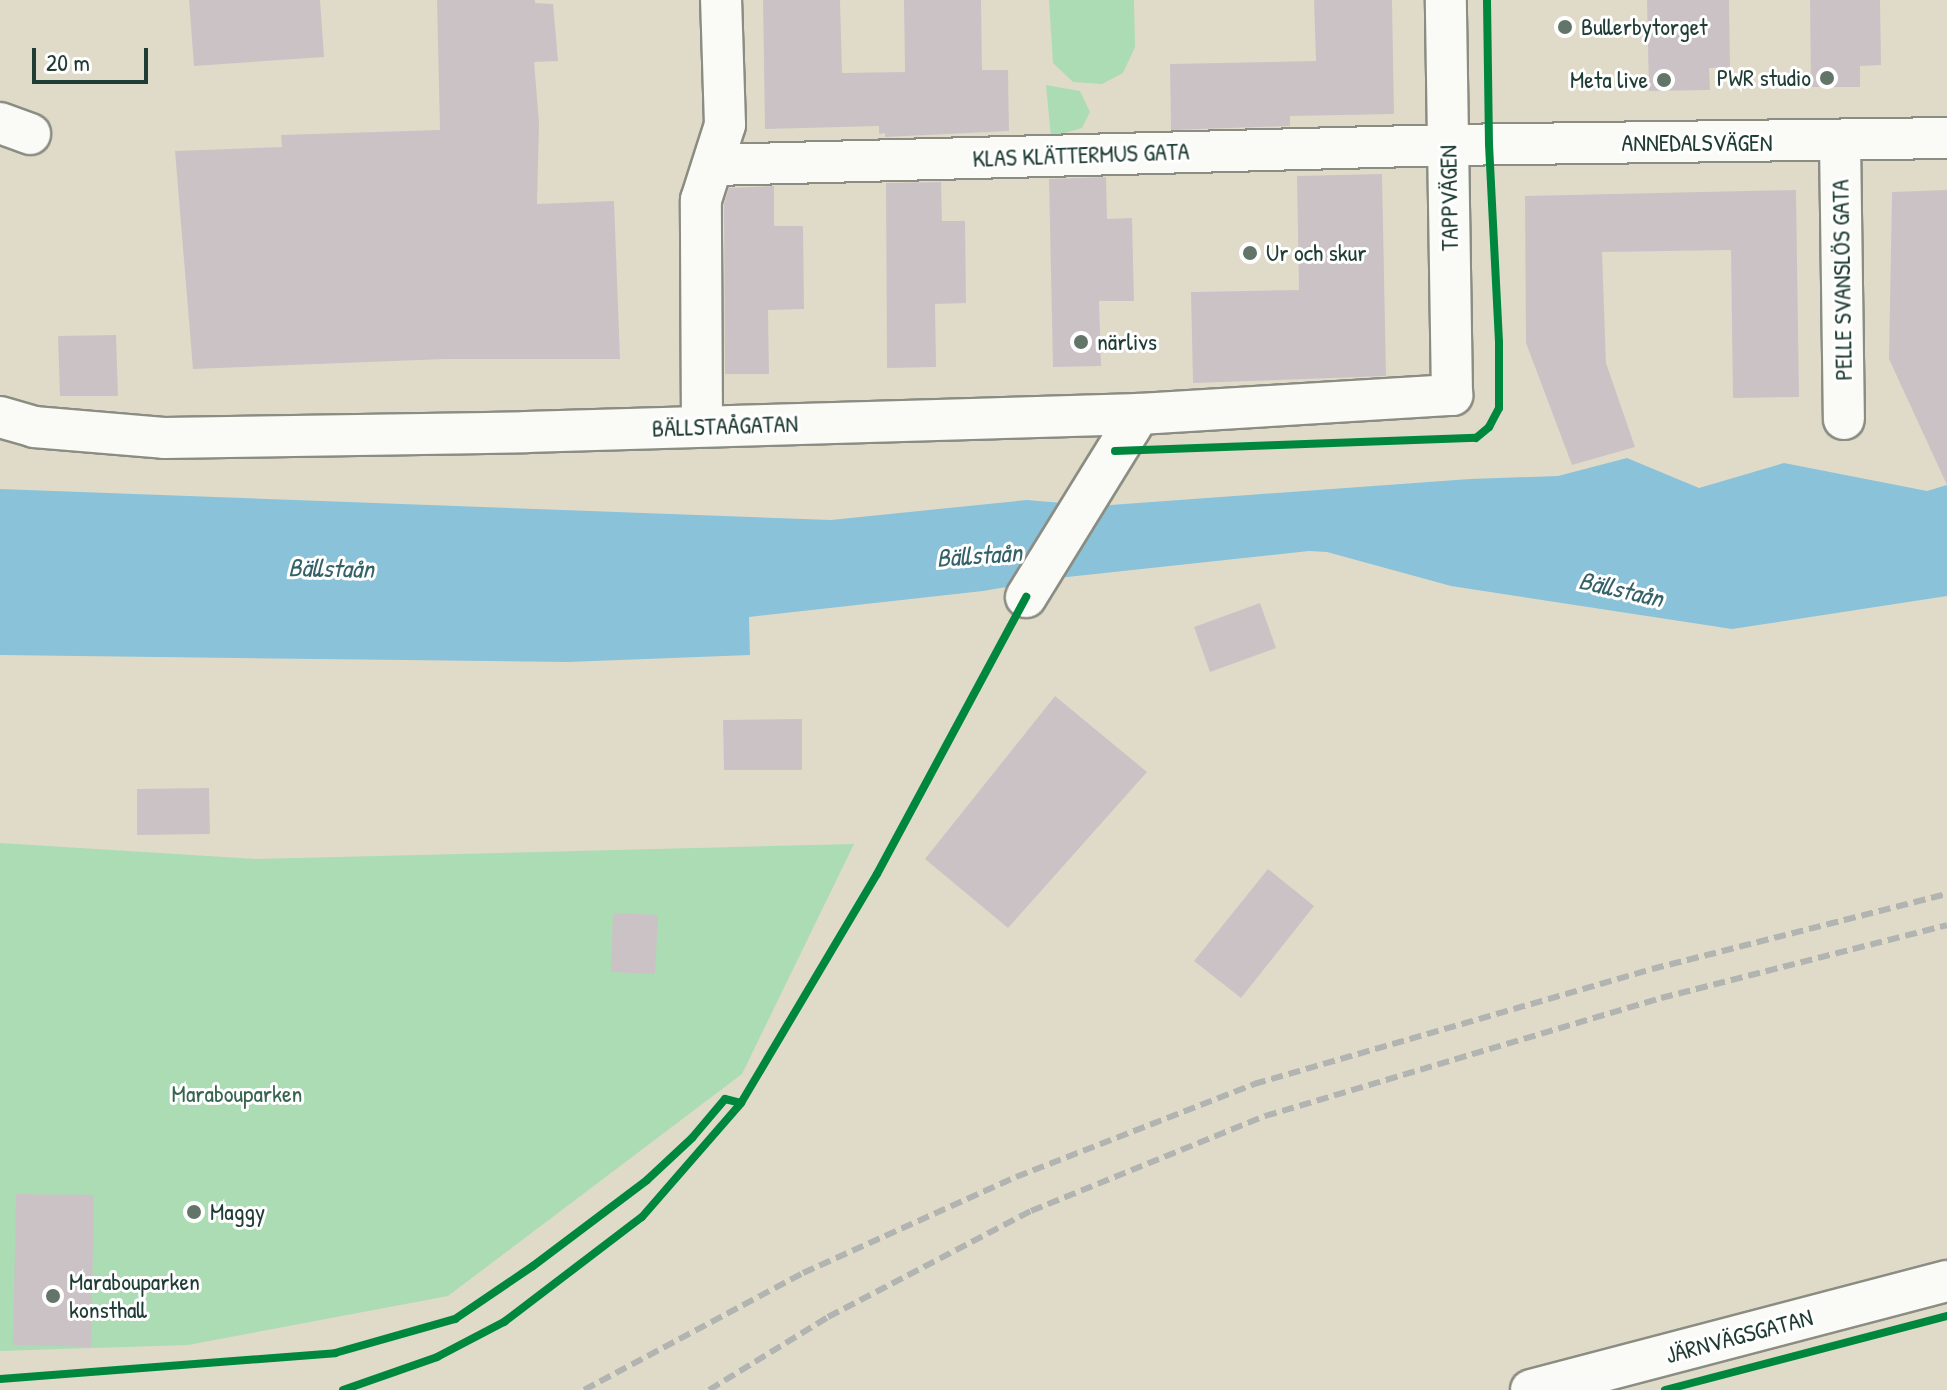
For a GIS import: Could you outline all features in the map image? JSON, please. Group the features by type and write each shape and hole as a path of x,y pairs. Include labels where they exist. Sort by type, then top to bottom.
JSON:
{"street":[{"path":"702,426 701,200 715,165 725,125 721,0"},
{"name":"TAPPVÄGEN","path":"1446,0 1452,395"},
{"name":"ANNEDALSVÄGEN","path":"1448,145 1947,138"},
{"name":"PELLE SVANSLÖS GATA","path":"1840,141 1844,419"},
{"name":"KLAS KLÄTTERMUS GATA","path":"715,165 1448,145"},
{"name":"BÄLLSTAÅGATAN","path":"0,417 34,427 164,438 1139,414 1452,395"},
{"path":"1026,597 1139,414"},
{"name":"JÄRNVÄGSGATAN","path":"1531,1390 1947,1281"}],"green space":[{"path":"1049,0 1134,0 1135,47 1123,73 1102,84 1073,82 1053,63"},
{"path":"1046,85 1080,91 1090,112 1082,128 1051,137"},
{"name":"Marabouparken","path":"0,843 256,859 854,844 742,1074 448,1296 188,1345 0,1351"}],"water":[{"name":"Bällstaån","path":"1627,458 1699,488 1784,463 1927,491 1947,485 1947,596 1732,629 1451,586 1327,552 1309,551 1058,578 983,591 749,617 750,655 568,662 0,655 0,489 831,520 1027,500 1097,506 1470,479 1558,476"}],"building":[{"path":"189,0 320,0 324,57 194,66"},
{"path":"437,0 535,0 535,3 553,4 558,61 534,62 539,122 537,204 614,201 620,359 445,359 193,369 175,151 282,147 281,135 440,130"},
{"path":"763,0 840,0 842,73 905,72 904,0 981,0 982,70 1008,70 1009,131 885,137 885,133 879,134 879,126 765,129"},
{"path":"1314,0 1392,0 1394,114 1290,116 1290,126 1171,130 1170,64 1316,61"},
{"path":"1647,0 1729,0 1730,67 1709,68 1710,90 1649,91"},
{"path":"1810,0 1880,0 1881,65 1860,66 1860,87 1811,87"},
{"path":"1382,174 1386,376 1193,383 1191,292 1299,290 1297,176"},
{"path":"1106,177 1107,219 1132,218 1134,301 1099,301 1101,366 1053,367 1049,179"},
{"path":"941,182 942,221 965,221 966,303 935,304 936,367 887,368 886,183"},
{"path":"774,186 774,226 803,226 804,309 768,310 769,374 725,374 724,204 729,188"},
{"path":"1796,190 1799,397 1733,398 1731,250 1602,252 1606,363 1635,447 1572,465 1526,343 1525,196"},
{"path":"1947,190 1947,485 1889,359 1892,192"},
{"path":"116,335 118,396 60,396 58,336"},
{"path":"1260,603 1276,648 1210,672 1194,627"},
{"path":"1055,696 1147,772 1008,928 925,859"},
{"path":"802,719 802,770 724,770 723,720"},
{"path":"209,788 210,834 137,835 137,789"},
{"path":"1268,869 1314,906 1241,998 1194,961"},
{"path":"613,913 658,915 655,974 611,972"},
{"name":"Marabouparken konsthall","path":"16,1194 94,1195 91,1347 13,1345"}],"railway":[{"path":"584,1390 803,1273 1016,1177 1254,1084 1652,969 1947,894"},
{"path":"709,1390 828,1317 1031,1211 1265,1116 1661,998 1947,925"}],"cycle path":[{"path":"1115,451 1476,438 1489,427 1499,408 1499,342 1489,144 1487,0"},
{"path":"343,1390 437,1357 504,1322 642,1217 741,1103 877,874 1026,597"},
{"path":"0,1379 335,1353 455,1319 533,1266 647,1180 692,1138 725,1099 741,1103"},
{"path":"1665,1390 1947,1316"}],"place":[{"name":"Bullerbytorget","path":"1565,27"},
{"name":"PWR studio","path":"1827,78"},
{"name":"Meta live","path":"1664,80"},
{"name":"Ur och skur","path":"1250,253"},
{"name":"närlivs","path":"1081,342"},
{"name":"Maggy","path":"194,1212"},
{"name":"Marabouparken konsthall","path":"53,1296"}]}
